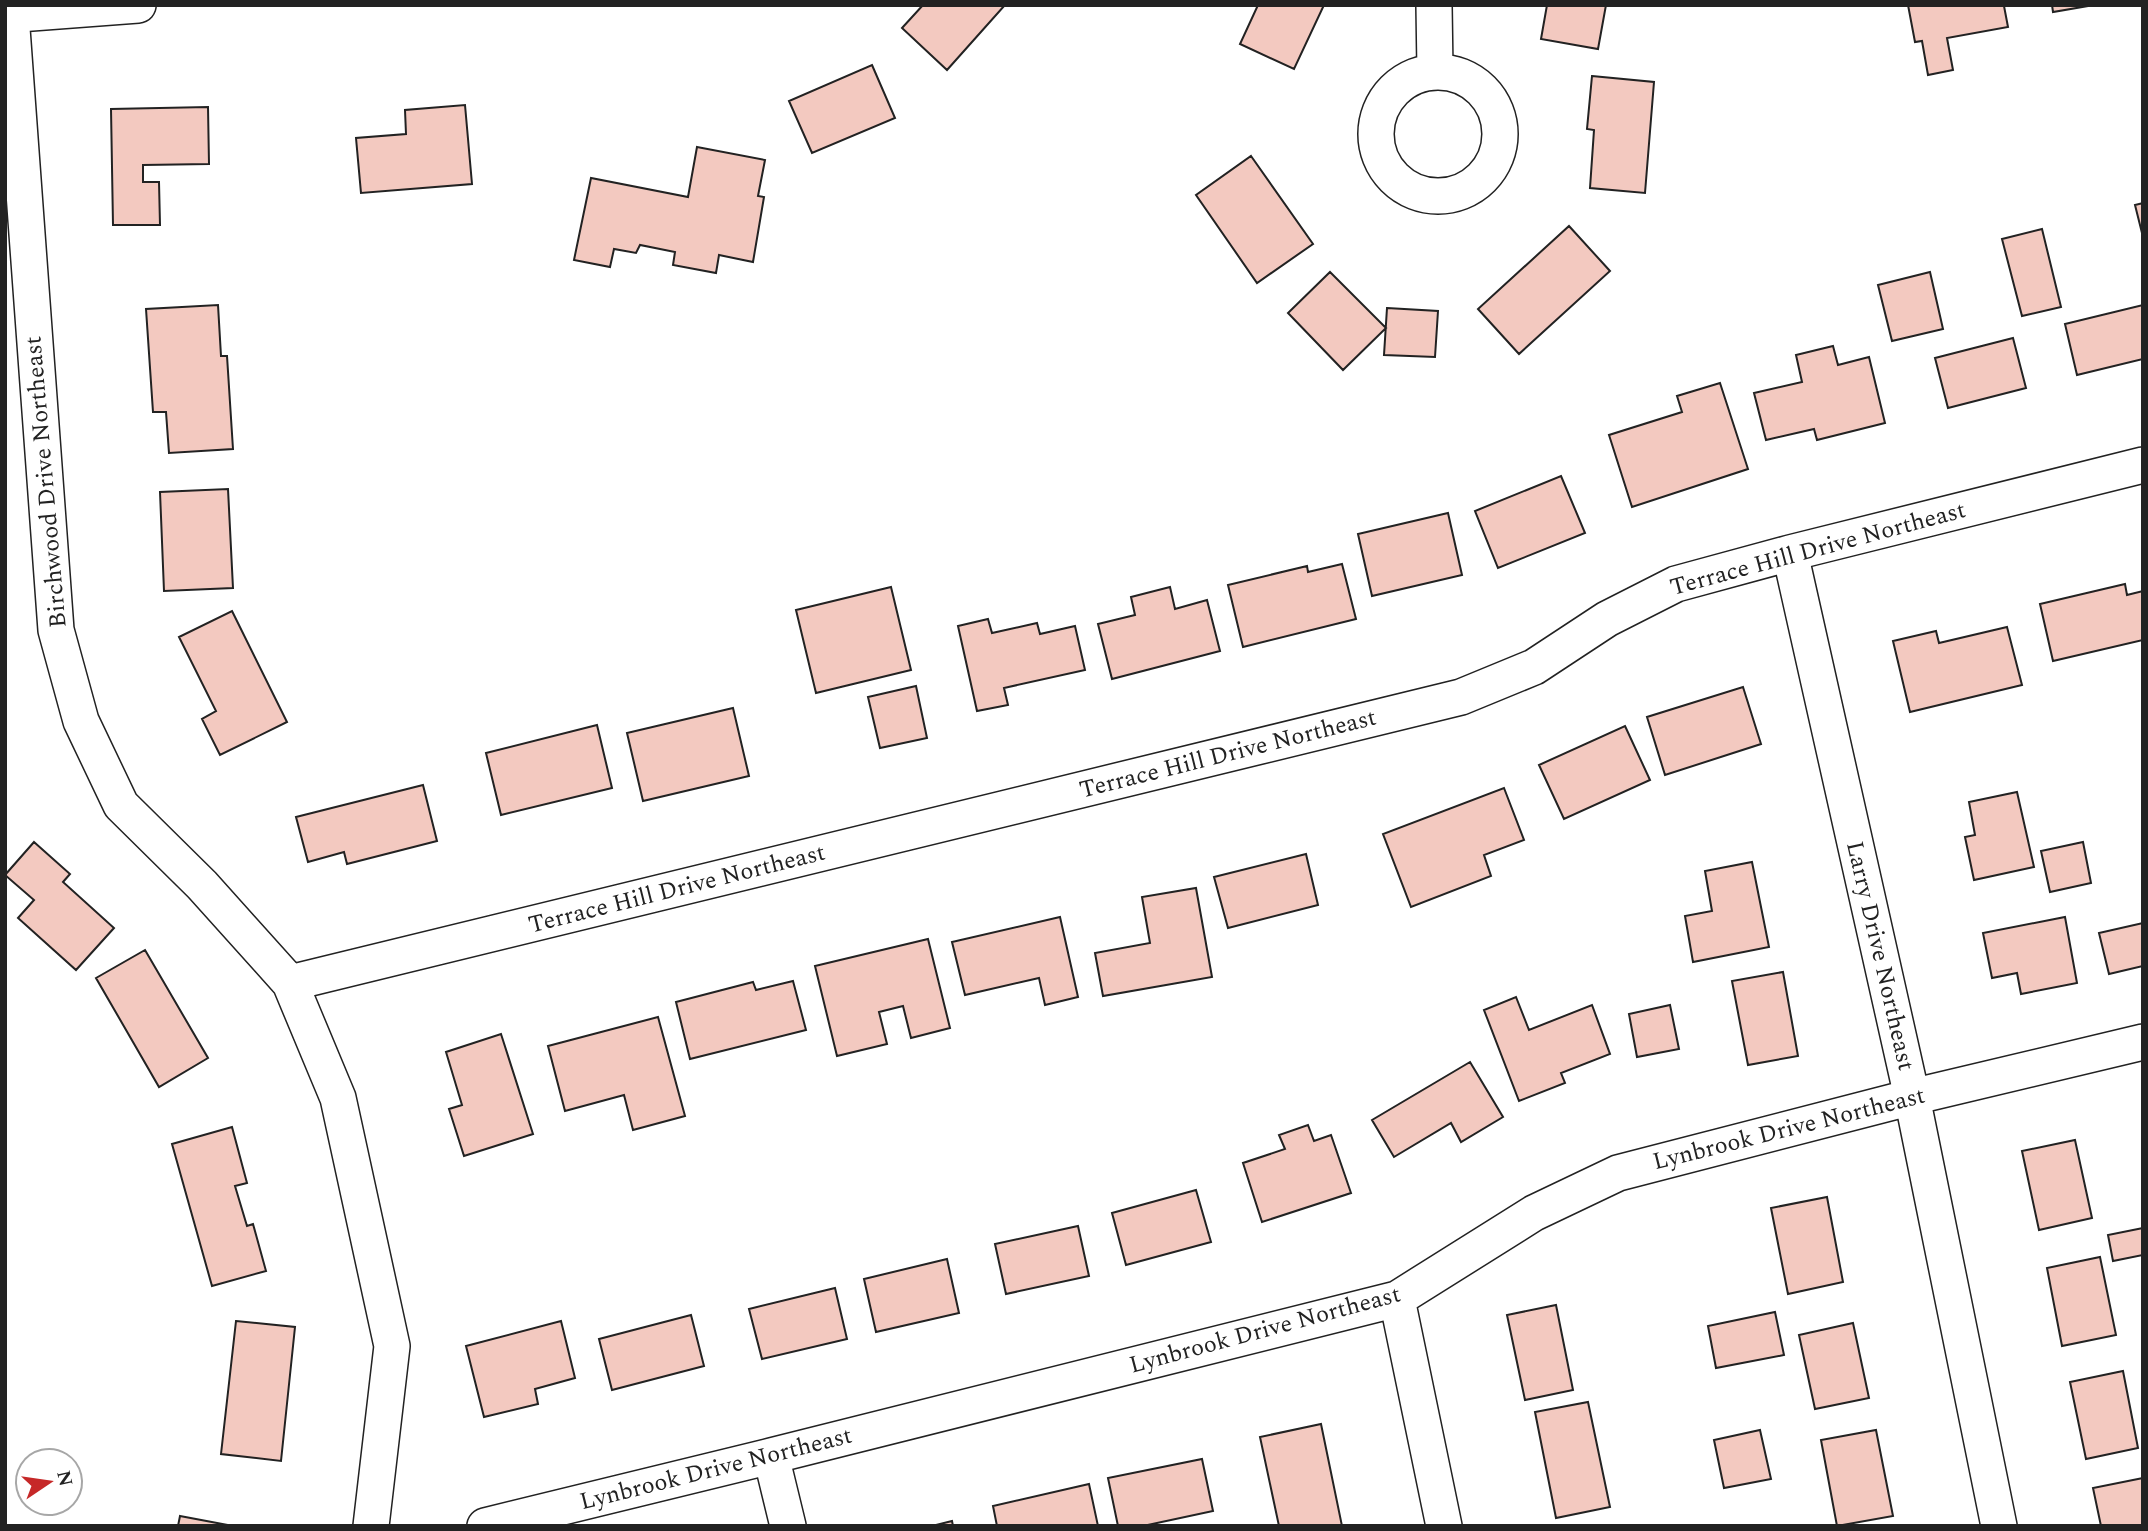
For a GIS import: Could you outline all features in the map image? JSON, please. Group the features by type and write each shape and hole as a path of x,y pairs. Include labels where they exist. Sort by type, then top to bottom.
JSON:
{"street":[{"path":"8,15 138,5"},
{"path":"1434,5 1435,71"},
{"name":"Birchwood Drive Northeast","path":"8,15 56,630 81,721 121,805 202,885 290,984 338,1098 392,1346 371,1526"},
{"name":"Terrace Hill Drive Northeast","path":"290,984 1461,696 1534,667 1607,619 1676,584 1790,552 2143,465"},
{"name":"Larry Drive Northeast","path":"1790,552 1912,1097 1999,1526"},
{"name":"Lynbrook Drive Northeast","path":"485,1526 771,1457 1396,1299 1534,1213 1618,1173 1912,1097 2143,1042"},
{"path":"1396,1299 1444,1526"},
{"path":"771,1457 788,1526"}],"building":[{"path":"923,5 1005,5 947,70 902,28"},
{"path":"1258,5 1324,5 1294,69 1240,44"},
{"path":"1547,5 1606,5 1598,49 1541,39"},
{"path":"1908,5 2010,5 2004,6 2008,27 1947,38 1953,70 1928,75 1922,41 1915,42"},
{"path":"2052,5 2094,5 2053,12"},
{"path":"872,65 895,118 812,153 789,101"},
{"path":"1592,76 1654,82 1645,193 1590,188 1594,130 1587,129"},
{"path":"465,105 472,184 361,193 356,138 406,134 405,110"},
{"path":"208,107 209,164 143,165 143,182 159,182 160,225 113,225 111,109"},
{"path":"697,147 765,160 758,196 764,197 753,262 719,255 716,273 673,265 675,252 640,245 636,253 614,249 610,267 574,260 591,178 688,197"},
{"path":"1251,156 1313,244 1257,283 1196,195"},
{"path":"2143,203 2143,237 2135,205"},
{"path":"1569,226 1610,271 1519,354 1478,309"},
{"path":"2042,229 2061,307 2022,316 2002,239"},
{"path":"1330,272 1386,328 1343,370 1288,313"},
{"path":"1930,272 1943,329 1892,341 1878,285"},
{"path":"218,305 221,356 227,356 233,449 169,453 166,412 153,412 146,309"},
{"path":"2143,305 2143,359 2077,375 2065,324"},
{"path":"1387,308 1438,311 1435,357 1384,355"},
{"path":"2013,338 2026,388 1948,408 1935,358"},
{"path":"1833,346 1838,365 1869,357 1885,423 1817,440 1814,429 1766,440 1754,393 1802,382 1796,355"},
{"path":"1720,383 1748,469 1632,507 1609,435 1682,412 1677,396"},
{"path":"1561,476 1585,533 1498,568 1475,511"},
{"path":"228,489 233,588 164,591 160,492"},
{"path":"1448,513 1462,575 1372,596 1358,534"},
{"path":"1342,564 1356,619 1243,647 1228,585 1307,566 1308,572"},
{"path":"2125,584 2127,595 2143,591 2143,640 2053,661 2040,604"},
{"path":"891,587 911,670 816,693 796,610"},
{"path":"1170,587 1175,609 1207,600 1220,651 1112,679 1098,624 1135,615 1131,597"},
{"path":"232,611 287,722 220,755 202,719 216,711 179,637"},
{"path":"988,619 992,633 1037,623 1040,634 1075,626 1085,670 1004,688 1008,705 977,711 958,626"},
{"path":"2007,627 2022,685 1910,712 1893,641 1936,631 1939,643"},
{"path":"916,686 927,738 880,748 868,697"},
{"path":"1743,687 1761,744 1665,775 1647,717"},
{"path":"733,708 749,776 643,801 627,733"},
{"path":"597,725 612,788 501,815 486,753"},
{"path":"1625,726 1650,780 1564,819 1539,765"},
{"path":"423,785 437,841 347,864 344,852 308,862 296,817"},
{"path":"1504,788 1524,840 1484,855 1491,876 1411,907 1383,834"},
{"path":"2017,792 2034,867 1974,880 1965,837 1975,835 1969,802"},
{"path":"34,842 70,874 63,882 114,928 76,970 18,918 34,900 5,875"},
{"path":"2083,842 2091,883 2050,892 2041,851"},
{"path":"1306,854 1318,905 1228,928 1214,877"},
{"path":"1752,862 1769,947 1693,962 1685,916 1712,911 1705,871"},
{"path":"1196,888 1212,977 1103,996 1095,953 1150,943 1142,897"},
{"path":"1060,917 1078,997 1045,1005 1039,978 965,995 952,942"},
{"path":"2065,917 2077,983 2021,994 2017,973 1992,978 1983,933"},
{"path":"2143,923 2143,966 2109,974 2099,933"},
{"path":"928,939 950,1028 911,1038 903,1006 879,1012 887,1044 837,1056 815,966"},
{"path":"145,950 208,1058 159,1087 96,978"},
{"path":"1783,972 1798,1056 1748,1065 1732,981"},
{"path":"793,981 806,1030 690,1059 676,1002 753,982 756,990"},
{"path":"1516,997 1529,1030 1592,1005 1610,1054 1561,1073 1565,1083 1519,1101 1484,1010"},
{"path":"1670,1005 1679,1049 1637,1057 1629,1014"},
{"path":"658,1017 685,1116 633,1130 624,1095 565,1111 548,1046"},
{"path":"501,1034 533,1134 464,1156 449,1109 462,1105 446,1052"},
{"path":"1470,1062 1503,1117 1461,1142 1451,1123 1394,1157 1372,1120"},
{"path":"1308,1125 1314,1141 1331,1135 1351,1193 1262,1222 1243,1163 1285,1149 1279,1135"},
{"path":"232,1127 247,1183 235,1186 247,1226 253,1224 266,1271 212,1286 172,1144"},
{"path":"2075,1140 2092,1218 2039,1230 2022,1151"},
{"path":"1196,1190 1211,1242 1126,1265 1112,1213"},
{"path":"1827,1197 1843,1282 1788,1294 1771,1208"},
{"path":"1078,1226 1089,1276 1006,1294 995,1244"},
{"path":"2143,1228 2143,1255 2113,1261 2108,1235"},
{"path":"2100,1257 2116,1335 2062,1346 2047,1268"},
{"path":"947,1259 959,1313 876,1332 864,1279"},
{"path":"835,1288 847,1339 762,1359 749,1309"},
{"path":"1556,1305 1573,1390 1525,1400 1507,1315"},
{"path":"1775,1312 1784,1355 1716,1368 1708,1326"},
{"path":"691,1315 704,1366 612,1390 599,1339"},
{"path":"236,1321 295,1327 281,1461 221,1454"},
{"path":"561,1321 575,1378 535,1389 538,1404 484,1417 466,1346"},
{"path":"1853,1323 1869,1398 1815,1409 1799,1335"},
{"path":"2123,1371 2138,1448 2086,1459 2070,1382"},
{"path":"1588,1402 1610,1507 1556,1518 1535,1412"},
{"path":"1321,1424 1342,1526 1279,1526 1260,1437"},
{"path":"1760,1430 1771,1479 1724,1488 1714,1440"},
{"path":"1876,1430 1893,1516 1837,1526 1821,1440"},
{"path":"1202,1459 1213,1511 1143,1526 1118,1526 1108,1478"},
{"path":"2143,1478 2143,1526 2101,1526 2093,1488"},
{"path":"1089,1484 1098,1526 997,1526 993,1506"},
{"path":"180,1516 233,1526 178,1526"},
{"path":"952,1521 953,1526 932,1526"}]}
